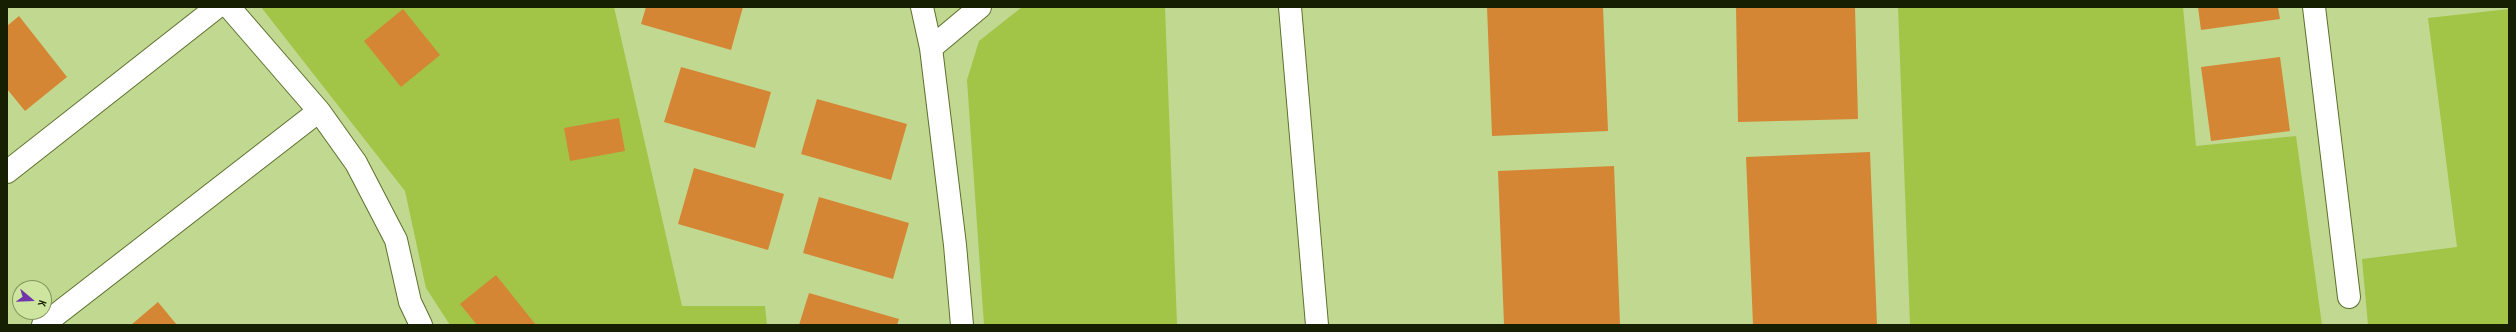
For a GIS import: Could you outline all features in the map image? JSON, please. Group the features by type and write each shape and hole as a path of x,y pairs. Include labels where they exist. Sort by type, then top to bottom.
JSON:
{"street":[{"path":"7,172 217,7"},
{"path":"229,7 319,111 356,163 396,240 410,302 421,325"},
{"path":"922,7 932,48 955,245 962,325"},
{"path":"932,48 980,7"},
{"path":"1290,7 1317,325"},
{"path":"2314,7 2349,297"},
{"path":"43,325 319,111"}],"green space":[{"path":"261,7 614,7 682,306 765,306 767,325 450,325 426,288 405,191"},
{"path":"1022,7 1165,7 1177,325 984,325 967,80 979,41"},
{"path":"1898,7 2183,7 2196,146 2296,136 2322,325 1910,325"},
{"path":"2509,9 2509,325 2368,325 2362,259 2457,247 2428,18"}],"building":[{"path":"646,7 743,7 731,50 641,24"},
{"path":"1487,7 1603,7 1608,131 1492,136"},
{"path":"1736,7 1855,7 1858,119 1738,122"},
{"path":"2198,7 2278,7 2280,19 2201,30"},
{"path":"403,9 440,55 401,87 364,41"},
{"path":"19,16 67,77 25,111 7,89 7,26"},
{"path":"2280,57 2290,131 2211,141 2201,67"},
{"path":"681,67 771,92 755,148 664,122"},
{"path":"817,99 907,124 891,180 801,154"},
{"path":"619,118 625,151 570,161 564,128"},
{"path":"1870,152 1877,325 1753,325 1746,157"},
{"path":"1614,166 1620,325 1504,325 1498,171"},
{"path":"694,168 784,194 768,250 678,224"},
{"path":"819,197 909,223 893,279 803,253"},
{"path":"496,275 536,325 477,325 460,304"},
{"path":"809,293 899,319 897,325 799,325"},
{"path":"158,302 177,325 131,325"}]}
